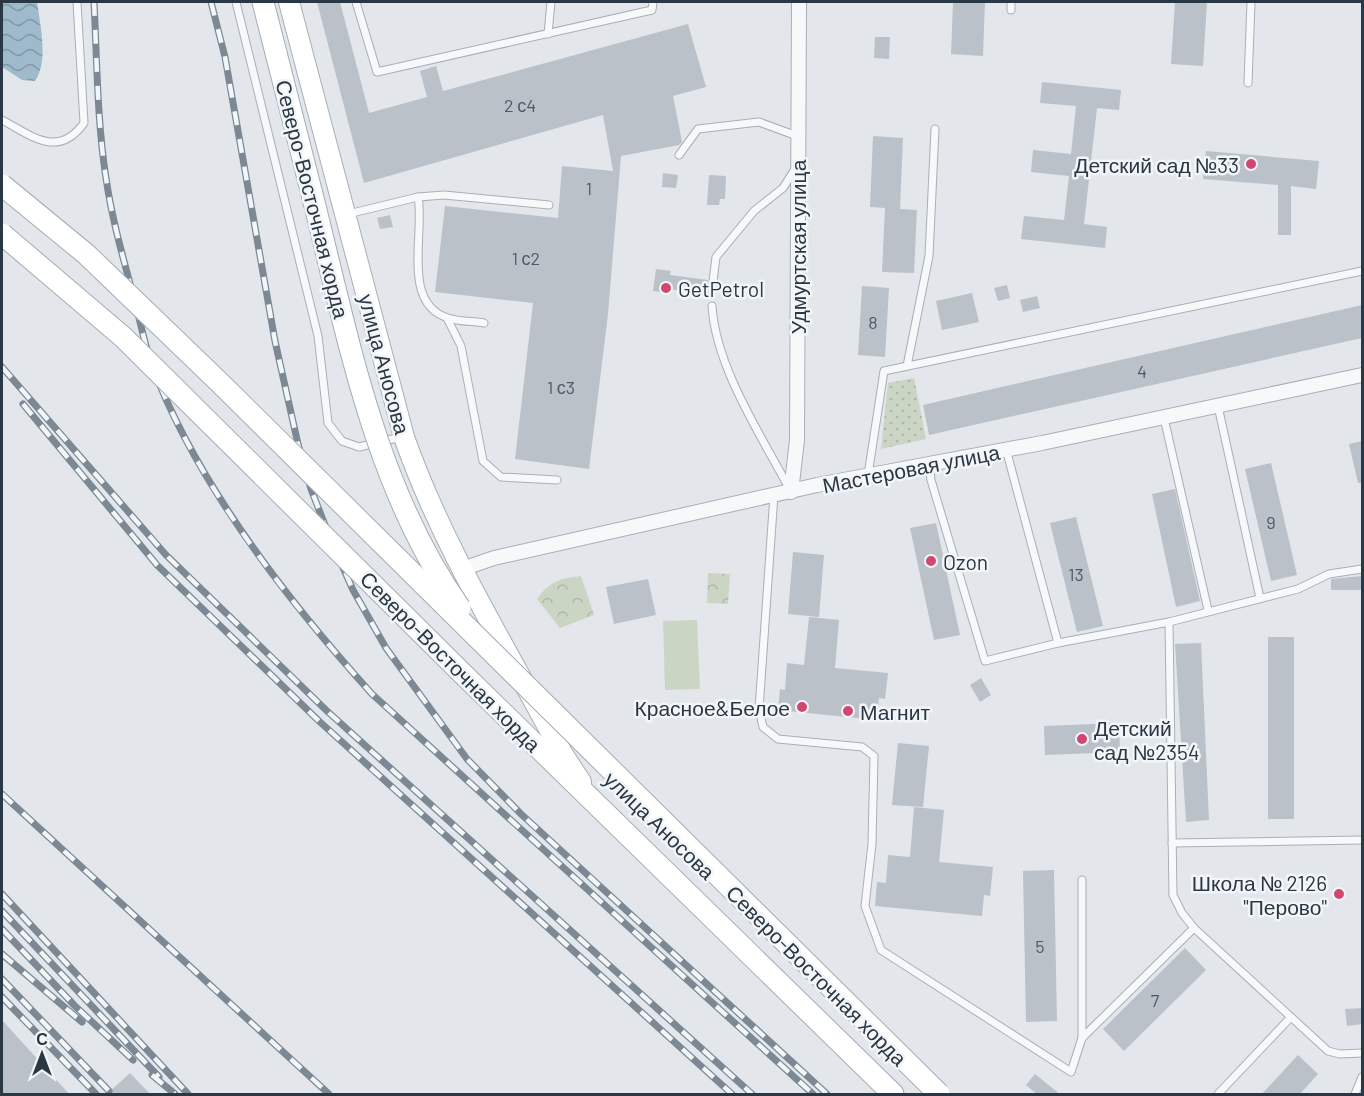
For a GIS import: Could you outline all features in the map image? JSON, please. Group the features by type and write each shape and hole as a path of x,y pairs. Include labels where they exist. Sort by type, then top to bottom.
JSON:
{"main road":[{"name":"Северо-Восточная хорда","path":"263,2 352,353 382,458 415,532 445,586 492,652"},
{"name":"Северо-Восточная хорда","path":"2,185 86,254 939,1095"},
{"name":"Северо-Восточная хорда","path":"2,234 61,282 138,352 893,1095"}],"street":[{"name":"улица Аносова","path":"289,2 404,437 440,527 572,769 594,796 904,1095"},
{"name":"Удмуртская улица","path":"791,492 797,440 799,2"},
{"name":"Мастеровая улица","path":"462,569 494,558 774,495 1164,418 1362,375"},
{"name":"улица Аносова","path":"537,706 939,1095"}],"lane":[{"path":"2,120 44,141 60,143 74,137 84,123 77,2"},
{"path":"236,2 318,336 328,423 342,441 359,447 404,437"},
{"path":"356,2 376,72 652,10 653,2"},
{"path":"548,34 551,2"},
{"path":"1248,83 1251,2"},
{"path":"679,155 698,129 759,122 797,136"},
{"path":"908,366 929,256 935,129"},
{"path":"712,290 716,257 754,211 783,188 797,167"},
{"path":"345,214 418,197 444,195 549,205"},
{"path":"418,197 420,211 418,284 428,306 447,318 484,323"},
{"path":"867,478 884,371 1362,271"},
{"path":"712,306 714,331 737,388 791,492"},
{"path":"447,318 461,346 483,461 501,477 557,480"},
{"path":"1218,406 1260,598"},
{"path":"1164,418 1208,610"},
{"path":"1006,449 1058,643"},
{"path":"929,464 931,480 985,661 1058,643 1169,622 1208,610 1298,589 1329,574 1362,569"},
{"path":"774,495 759,709 763,727 778,739 862,747 874,756 872,844 865,906 882,950 1071,1072 1082,1038 1082,880"},
{"path":"1169,622 1173,895 1182,913 1194,928 1328,1051 1340,1054 1362,1053"},
{"path":"1172,843 1362,840"},
{"path":"1082,1038 1194,928"},
{"path":"1218,1095 1291,1017"},
{"path":"1355,1095 1362,1077"}],"green space":[{"path":"914,378 926,439 881,449 888,383"},
{"path":"708,573 730,574 728,604 707,603"},
{"path":"581,576 594,615 560,628 537,599 556,582"},
{"path":"697,620 700,689 665,690 663,621"}],"water":[{"path":"2,2 37,2 43,53 42,64 35,81 22,80 2,67"}],"building":[{"path":"317,2 340,2 369,113 427,97 420,71 436,66 443,91 688,24 706,87 673,96 682,142 679,145 621,156 608,314 589,469 515,459 533,303 435,292 445,206 558,218 562,166 613,171 603,115 364,183"},
{"path":"953,2 985,2 983,56 951,54"},
{"path":"1175,2 1207,2 1203,66 1171,64"},
{"path":"875,37 890,37 889,59 874,58"},
{"path":"1042,82 1121,90 1119,110 1097,108 1084,224 1107,227 1105,248 1021,239 1024,216 1064,220 1069,176 1031,172 1033,150 1071,154 1076,106 1040,103"},
{"path":"873,136 903,138 900,209 917,210 914,273 882,272 885,208 870,207"},
{"path":"1206,151 1319,161 1316,189 1291,186 1291,235 1278,235 1278,185 1203,179"},
{"path":"663,173 678,175 676,188 662,187"},
{"path":"709,175 726,176 725,199 720,199 719,205 707,205"},
{"path":"390,215 393,227 380,229 377,218"},
{"path":"656,269 671,271 670,275 708,280 708,294 668,289 668,293 653,291"},
{"path":"1007,285 1010,298 998,301 994,288"},
{"path":"862,286 889,288 885,357 858,355"},
{"path":"972,293 979,322 942,330 936,301"},
{"path":"1037,296 1040,308 1023,312 1020,300"},
{"path":"1362,305 1362,338 929,435 923,405"},
{"path":"1362,441 1362,483 1358,483 1349,444"},
{"path":"1271,463 1297,575 1271,581 1245,469"},
{"path":"1175,489 1200,601 1176,607 1152,494"},
{"path":"1076,517 1103,626 1077,632 1050,523"},
{"path":"936,523 960,635 934,640 910,528"},
{"path":"793,552 824,555 819,617 788,614"},
{"path":"1362,576 1362,590 1331,590 1331,579"},
{"path":"648,579 656,615 614,624 606,587"},
{"path":"809,617 839,620 835,668 888,673 885,699 879,698 877,720 778,710 780,689 785,690 787,663 804,665"},
{"path":"1268,637 1294,637 1294,819 1268,819"},
{"path":"1201,643 1209,820 1186,822 1175,644"},
{"path":"981,678 991,695 980,702 970,685"},
{"name":"Детский сад №2354","path":"1119,723 1120,752 1045,755 1044,726"},
{"path":"898,743 929,746 923,807 892,805"},
{"path":"914,807 944,810 939,862 993,867 990,896 984,895 982,916 875,906 877,882 886,883 888,855 910,857"},
{"path":"1054,870 1057,1021 1026,1022 1023,871"},
{"path":"1185,948 1206,970 1124,1051 1103,1029"},
{"path":"1362,1008 1362,1024 1347,1026 1345,1009"},
{"path":"2,1020 70,1095 2,1095"},
{"path":"1298,1055 1318,1074 1299,1095 1261,1095"},
{"path":"130,1073 151,1095 106,1095"},
{"path":"1035,1074 1061,1095 1038,1095 1026,1085"}],"railway":[{"path":"94,2 103,156 119,240 145,344 172,412 194,456 220,498 278,581 372,694 813,1094"},
{"path":"211,2 225,57 275,341 298,444 311,489 353,590 386,648 467,759 521,814 827,1094"},
{"path":"2,367 166,555 327,711 752,1094"},
{"path":"23,404 157,565 320,722 732,1094"},
{"path":"2,794 329,1094"},
{"path":"2,894 188,1094"},
{"path":"2,911 159,1077"},
{"path":"2,929 75,1006 133,1060"},
{"path":"2,954 82,1022"},
{"path":"2,979 109,1091"},
{"path":"2,997 96,1094"},
{"path":"152,1075 175,1094"}],"place":[{"name":"Детский сад №33","path":"1251,164"},
{"name":"GetPetrol","path":"666,288"},
{"name":"Ozon","path":"931,561"},
{"name":"Красное&Белое","path":"802,707"},
{"name":"Магнит","path":"848,711"},
{"name":"Детский сад №2354","path":"1082,739"},
{"name":"Школа № 2126 \"Перово\"","path":"1339,894"}]}
